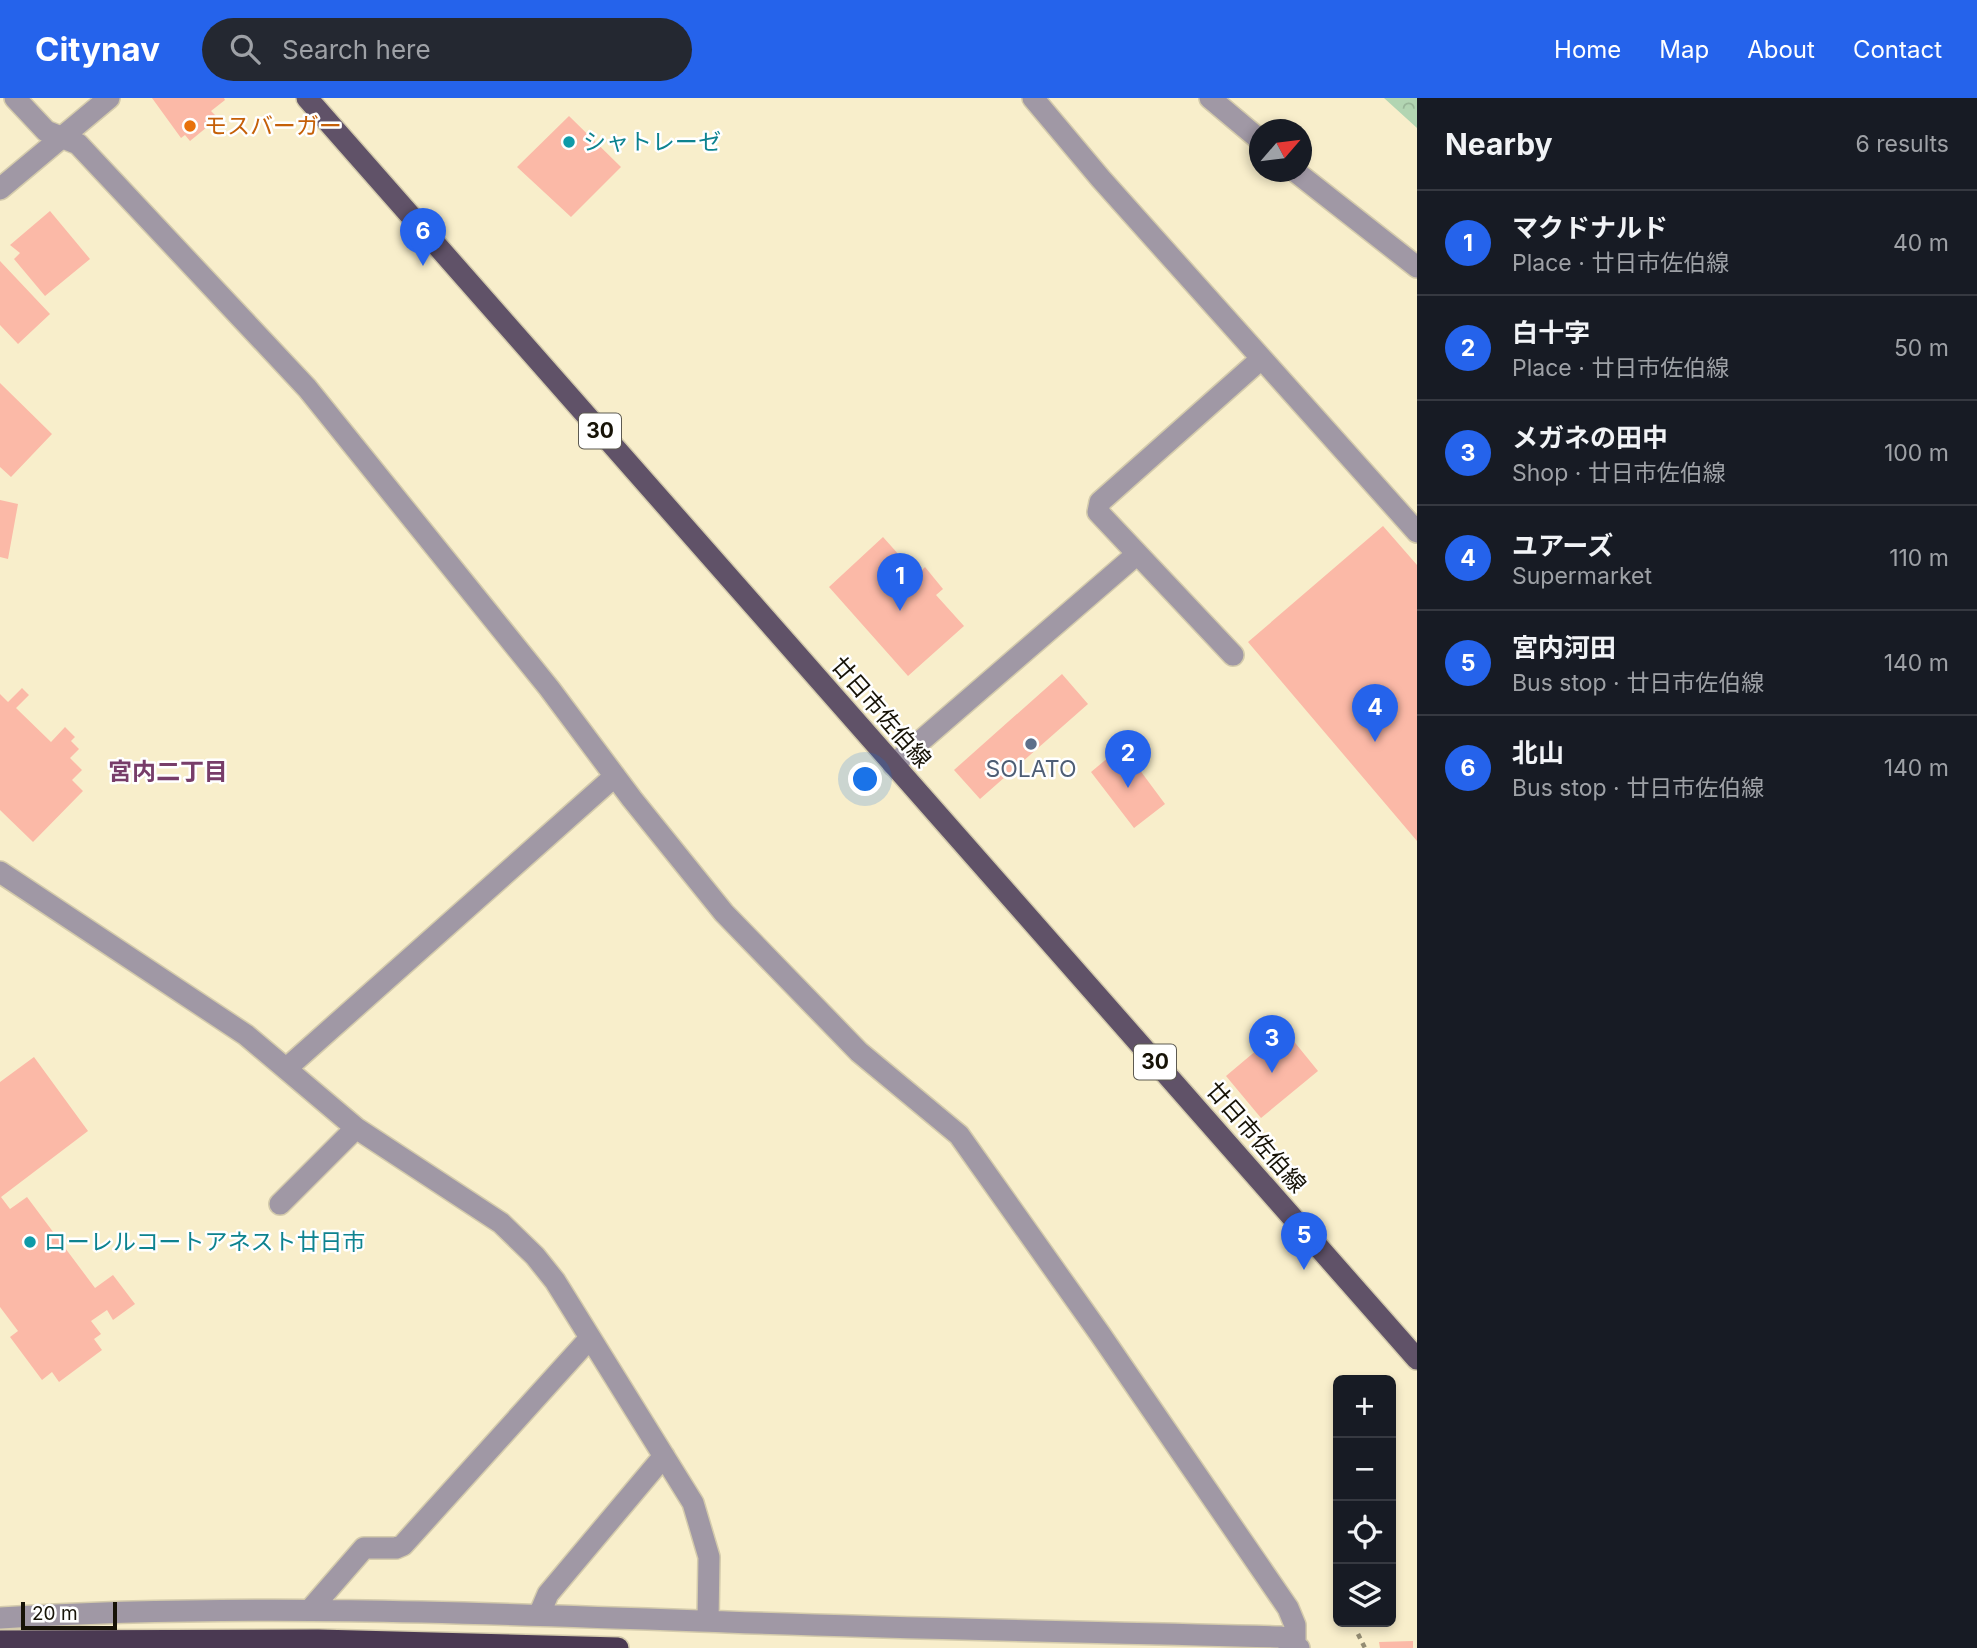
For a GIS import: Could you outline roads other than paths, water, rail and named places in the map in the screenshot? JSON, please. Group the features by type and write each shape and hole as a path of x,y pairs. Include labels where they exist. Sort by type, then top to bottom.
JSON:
{"highway":[{"path":"0,1640 318,1640 618,1648"}],"main road":[{"name":"廿日市佐伯線","path":"307,98 1417,1359"}],"street":[{"path":"15,98 46,131 78,144 307,388 550,688 615,776 724,913 859,1052 959,1135 1100,1334 1288,1608 1295,1625 1297,1647"},
{"path":"0,189 109,98"},
{"path":"1033,98 1417,533"},
{"path":"1210,98 1249,132"},
{"path":"1309,182 1417,267"},
{"path":"1233,655 1098,512 1100,502 1261,359"},
{"path":"893,765 1136,555"},
{"path":"288,1067 615,776"},
{"path":"0,872 237,1028 288,1067 356,1128 501,1223 545,1268 693,1503 704,1535 710,1568 708,1621"},
{"path":"280,1204 356,1128"},
{"path":"310,1610 364,1548 396,1548 403,1545 590,1338"},
{"path":"539,1615 548,1594 664,1456"},
{"path":"0,1618 310,1610 539,1615 1280,1637 1297,1647"}],"place":[{"name":"モスバーガー","path":"190,126"},
{"name":"シャトレーゼ","path":"569,142"},
{"name":"北山","path":"423,266"},
{"name":"マクドナルド","path":"900,611"},
{"name":"ユアーズ","path":"1375,742"},
{"name":"SOLATO","path":"1031,744"},
{"name":"白十字","path":"1128,788"},
{"name":"メガネの田中","path":"1272,1073"},
{"name":"ローレルコートアネスト廿日市","path":"30,1242"},
{"name":"宮内河田","path":"1304,1270"}],"district":[{"name":"宮内二丁目","path":"168,772"}]}
